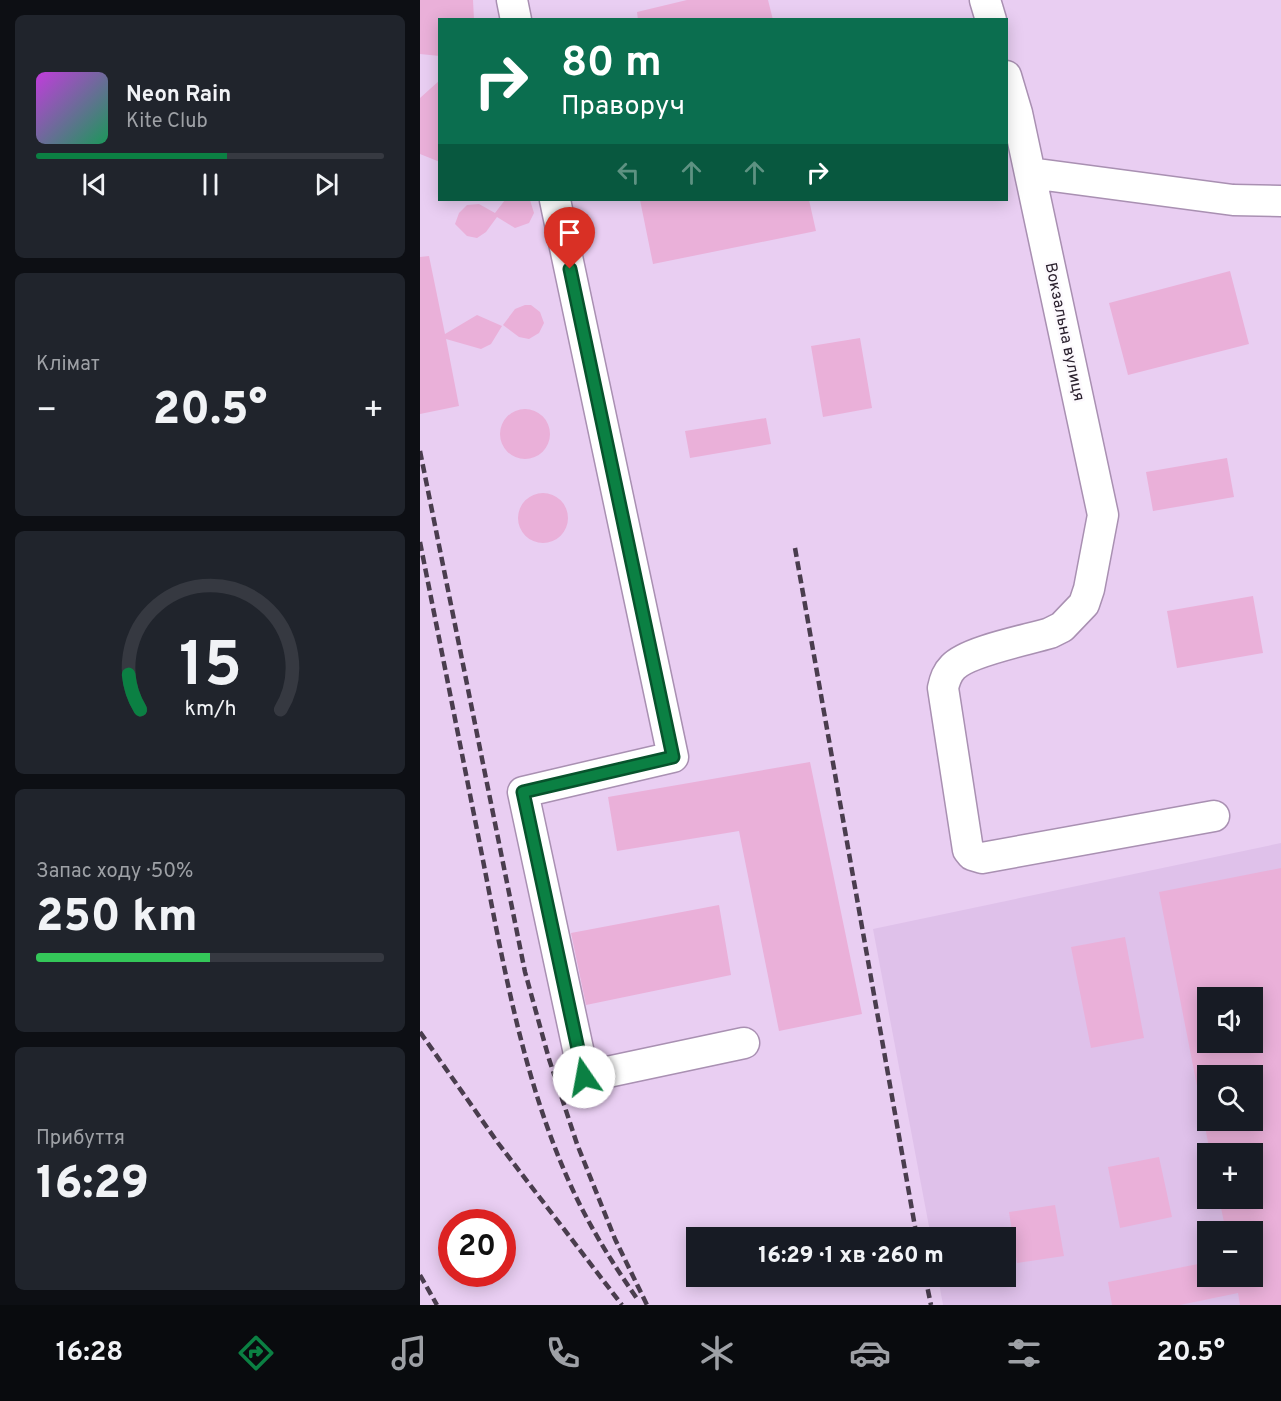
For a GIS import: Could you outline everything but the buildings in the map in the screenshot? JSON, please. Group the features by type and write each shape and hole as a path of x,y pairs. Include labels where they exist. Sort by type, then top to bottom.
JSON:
{"street":[{"path":"512,0 516,18"},
{"path":"985,0 990,18"},
{"name":"Вокзальна вулиця","path":"1008,84 1030,173 1102,515 1089,589 1084,604 1062,627 1050,633 966,657 953,666 946,676 944,688 968,850 972,855 982,858 1214,816"},
{"path":"1030,173 1233,200 1281,201"},
{"path":"555,201 673,757 523,792 584,1077 744,1043"}],"shaded area":[{"path":"1281,843 1281,1305 943,1305 940,1287 1016,1287 1016,1227 929,1227 873,929"}],"railway":[{"path":"420,451 525,972 549,1059 577,1144 615,1239 647,1305"},
{"path":"420,542 518,1030 545,1120 581,1207 608,1255 638,1300"},
{"path":"795,548 915,1227"},
{"path":"420,1032 498,1143 622,1305"},
{"path":"420,1275 437,1305"},
{"path":"927,1287 931,1305"}],"route":[{"path":"570,269 673,757 523,792 584,1077"}]}
